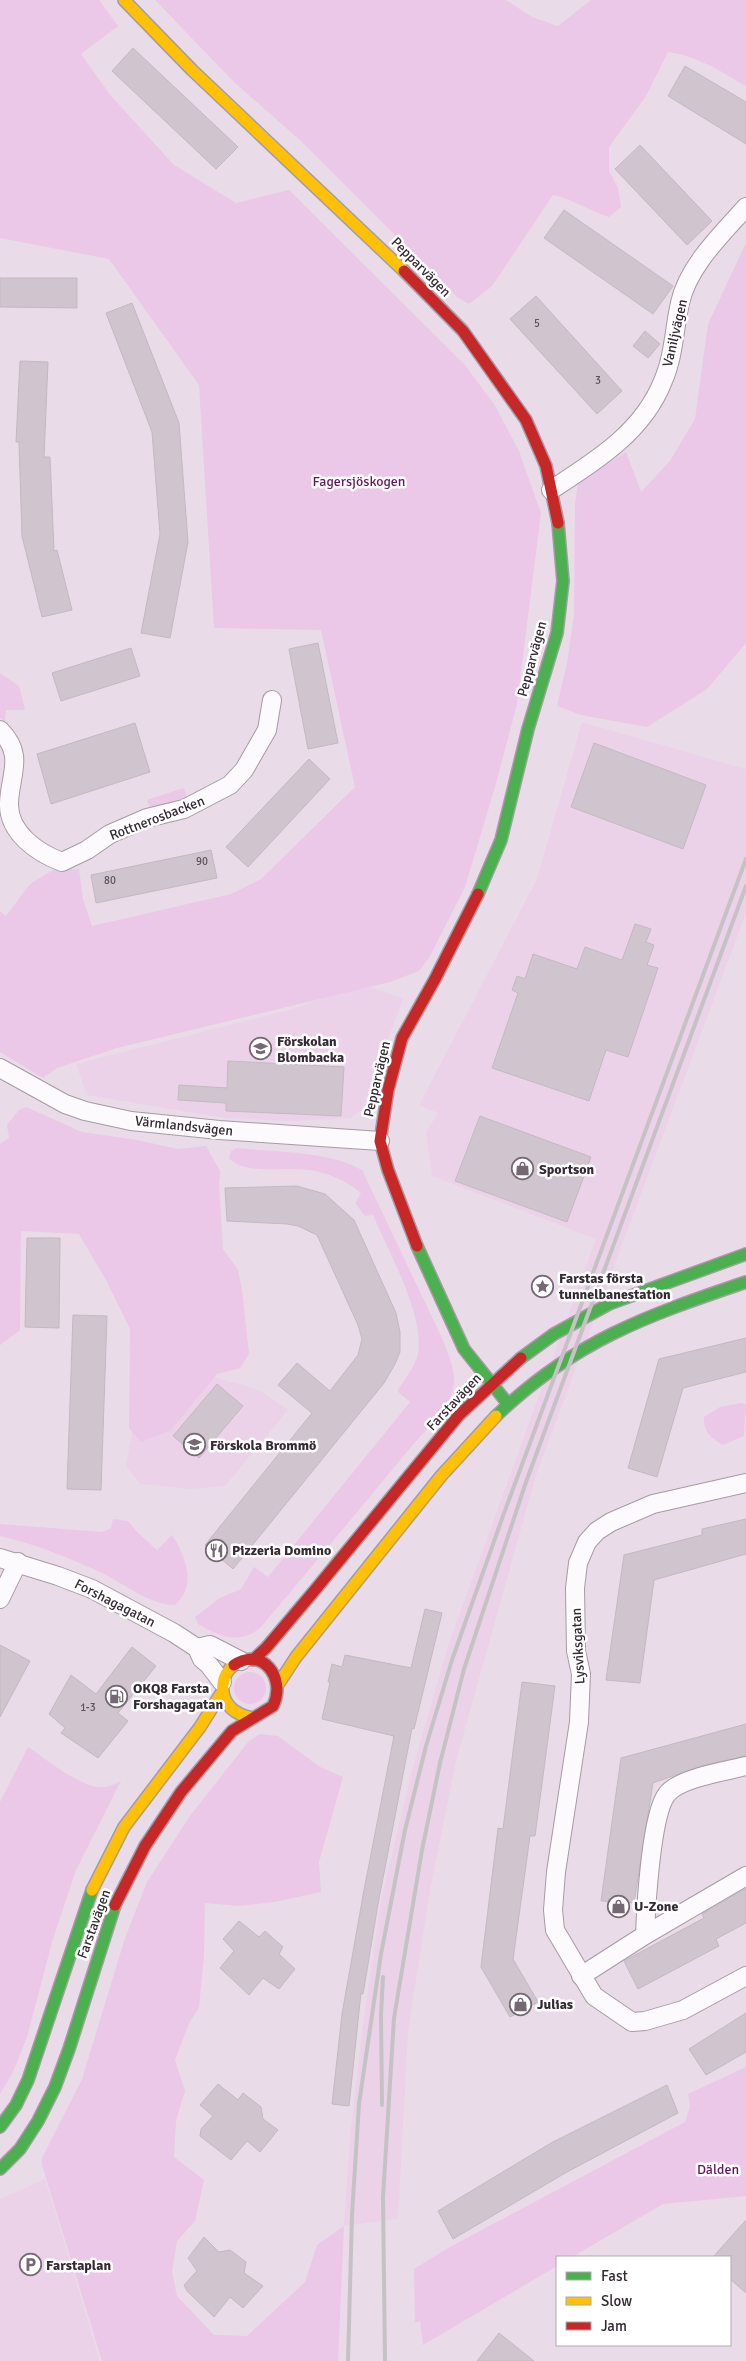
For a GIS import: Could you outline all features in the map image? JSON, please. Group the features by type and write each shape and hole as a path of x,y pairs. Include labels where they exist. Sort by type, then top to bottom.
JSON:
{"street":[{"name":"Pepparvägen","path":"124,0 192,70 391,257 463,331 526,420 546,466 557,517 563,581 556,633 528,729 500,840 478,894 436,979 402,1038 388,1090 380,1141 388,1170 420,1253 460,1340 471,1359 508,1404"},
{"name":"Vaniljvägen","path":"551,490 603,456 630,432 652,403 664,380 675,340 680,301 691,277 703,255 746,207"},
{"name":"Rottnerosbacken","path":"0,730 11,742 13,755 14,772 8,804 13,821 22,837 43,855 62,862 81,854 110,834 147,818 184,809 230,786 244,770 267,730 272,700"},
{"name":"Värmlandsvägen","path":"0,1068 65,1104 85,1111 122,1119 219,1130 380,1141"},
{"name":"Farstavägen","path":"0,2127 26,2086 83,1913 111,1852 143,1798 210,1714 231,1668 247,1661 279,1633 460,1415 491,1384 548,1339 582,1317 659,1284 746,1254"},
{"name":"Farstavägen","path":"2,2166 26,2140 48,2102 63,2063 114,1909 134,1864 158,1824 187,1785 232,1731 252,1718 263,1715 272,1708 278,1696 279,1683 296,1657 434,1483 480,1430 537,1378 597,1340 635,1322 746,1282"},
{"name":"Lysviksgatan","path":"746,1482 653,1504 611,1522 597,1532 588,1542 578,1563 575,1588 576,1651 581,1674 579,1722 552,1910 555,1930 594,1996 632,2022 645,2021 683,2010 746,1976"},
{"name":"Forshagagatan","path":"0,1558 18,1562 92,1589 196,1648 222,1687"},
{"path":"0,1599 18,1562"},
{"name":"Forshagagatan","path":"196,1648 210,1645 247,1661"},
{"path":"247,1661 267,1666 274,1673 279,1683"},
{"path":"222,1687 225,1702 232,1710 241,1716 252,1718"},
{"path":"645,1935 648,1878 659,1813 667,1794 684,1783 746,1766"},
{"path":"581,1976 645,1935 746,1876"}],"shaded area":[{"path":"582,722 746,769 746,913 536,1475 456,1761 430,1890 408,2031 398,2219 344,2226 350,2138 363,2024 381,1901 411,1774 448,1646 596,1239 432,1176 426,1132 438,1113 419,1105 537,879"},
{"name":"Förskolan Blombacka","path":"364,984 403,999 362,1109 351,1118 293,1121 225,1118 87,1095 76,1064 286,1011"},
{"name":"Förskola Brommö","path":"208,1376 244,1385 264,1393 288,1410 225,1486 191,1489 140,1484 126,1466 134,1423"},
{"name":"Farstaplan","path":"45,2179 100,2361 0,2361 0,2199"}],"green space":[{"name":"Fagersjöskogen","path":"0,0 99,0 118,26 81,54 111,96 174,165 236,203 289,190 464,364 494,404 519,451 541,513 517,704 495,787 465,887 429,958 419,971 390,982 117,1048 57,1068 43,1078 0,1052 0,911 6,916 30,884 55,869 79,869 83,899 92,926 231,894 261,879 355,787 321,630 214,628 199,385 109,259 0,238"},
{"path":"155,0 506,0 532,17 558,26 591,0 746,0 746,86 699,61 668,52 646,96 609,147 609,171 618,188 621,207 609,217 553,195 492,286 469,304 457,297 301,141 235,83"},
{"path":"746,243 746,643 707,689 647,727 581,715 557,706 567,663 574,615 575,505 578,482 626,452 641,492 670,461 695,419 708,324"},
{"path":"0,673 19,686 25,710 6,710 5,721 0,718"},
{"path":"184,788 188,803 152,815 147,800"},
{"path":"26,1107 82,1132 137,1140 178,1149 206,1146 220,1171 223,1249 238,1270 249,1354 240,1368 217,1374 170,1431 141,1442 129,1428 130,1329 106,1280 79,1234 21,1231 20,1330 0,1345 0,1144 9,1138 7,1125 19,1110"},
{"path":"237,1148 318,1156 334,1159 362,1170 442,1338 452,1365 454,1386 449,1399 438,1415 261,1627 253,1633 237,1638 222,1635 198,1624 195,1617 220,1598 241,1589 254,1567 268,1577 410,1402 397,1391 417,1359 419,1338 411,1302 404,1283 373,1215 365,1216 355,1203 361,1193 336,1178 315,1171 244,1167 229,1158 231,1151"},
{"path":"741,1403 746,1404 744,1436 723,1445 706,1431 704,1417 720,1407"},
{"path":"113,1519 128,1521 157,1550 172,1535 185,1561 187,1571 186,1589 175,1605 156,1602 102,1573 65,1557 39,1547 0,1536 0,1524 102,1532 111,1528"},
{"path":"250,1672 261,1677 266,1688 261,1699 250,1704 239,1699 234,1688 239,1677"},
{"path":"260,1734 278,1736 320,1767 343,1777 319,1862 321,1892 274,1902 238,1906 205,1903 204,1955 199,2008 189,2023 175,2060 185,2091 176,2120 174,2157 204,2180 195,2221 177,2241 172,2272 177,2296 214,2335 247,2336 305,2282 317,2245 344,2226 338,2361 102,2361 42,2165 42,2158 82,2079 125,1938 147,1882 190,1816 248,1742"},
{"path":"28,1747 66,1773 87,1784 106,1787 121,1781 76,1870 52,1942 27,2037 13,2072 0,2094 0,1802"},
{"name":"Dälden","path":"746,2067 746,2196 663,2204 574,2256 556,2256 556,2267 423,2345 420,2321 415,2323 414,2269 448,2248 685,2122 690,2106 688,2094"}],"building":[{"path":"133,48 238,147 216,169 112,71"},
{"path":"685,66 746,102 746,144 668,96"},
{"path":"640,145 712,221 687,245 615,169"},
{"path":"564,210 673,286 653,314 544,238"},
{"path":"0,278 77,278 77,308 0,307"},
{"path":"536,296 622,391 597,414 510,319"},
{"path":"132,303 179,423 188,542 170,638 141,633 160,534 152,432 106,313"},
{"path":"645,331 660,344 648,358 633,346"},
{"path":"20,361 48,362 44,457 50,457 54,551 57,550 72,610 42,617 22,536 19,442 16,442"},
{"path":"318,643 338,743 308,749 289,649"},
{"path":"131,648 140,676 61,701 52,673"},
{"path":"135,723 150,772 51,804 37,754"},
{"path":"594,743 706,785 683,849 571,807"},
{"path":"309,759 330,779 248,867 226,847"},
{"path":"211,850 217,878 96,903 91,875"},
{"path":"635,924 651,929 646,942 654,945 647,965 658,968 628,1057 606,1050 589,1101 492,1068 518,993 512,990 517,976 525,979 533,954 577,969 585,947 622,960"},
{"path":"228,1061 344,1067 341,1116 226,1111 226,1103 178,1100 179,1085 227,1088"},
{"name":"Sportson","path":"480,1116 591,1157 567,1222 455,1181"},
{"path":"297,1186 325,1194 354,1220 396,1313 400,1332 400,1352 384,1383 233,1569 205,1545 312,1413 278,1385 297,1363 330,1391 358,1355 362,1339 358,1325 317,1235 298,1226 287,1224 227,1221 225,1188"},
{"path":"27,1238 60,1238 59,1328 25,1327"},
{"path":"73,1315 107,1316 101,1490 67,1489"},
{"path":"746,1338 746,1372 683,1388 657,1477 628,1468 659,1359"},
{"path":"217,1384 243,1406 199,1458 173,1436"},
{"path":"746,1519 746,1554 654,1580 640,1683 606,1680 624,1555 702,1535 702,1529"},
{"path":"425,1609 442,1613 414,1729 412,1728 378,1904 363,1994 361,1993 349,2106 332,2104 342,2014 394,1736 322,1719 330,1682 328,1682 332,1664 342,1667 345,1655 411,1668"},
{"path":"0,1645 30,1661 0,1717"},
{"path":"132,1647 156,1666 118,1713 128,1721 98,1758 61,1733 65,1728 49,1714 71,1675 96,1694"},
{"path":"522,1682 555,1686 535,1836 530,1836 513,1959 538,2002 510,2017 481,1967 498,1828 503,1829"},
{"path":"746,1724 746,1756 701,1766 653,1783 634,1903 601,1901 621,1758"},
{"path":"746,1888 746,1923 716,1939 719,1946 638,1989 624,1961 704,1918 702,1914"},
{"path":"239,1921 259,1937 265,1931 283,1947 279,1954 295,1969 279,1989 263,1978 249,1995 220,1968 234,1951 223,1939"},
{"path":"746,2013 746,2052 706,2075 689,2049"},
{"path":"218,2084 238,2100 243,2093 261,2107 263,2119 278,2130 260,2152 247,2141 231,2160 200,2136 201,2129 213,2116 200,2105"},
{"path":"667,2085 678,2113 567,2172 453,2239 438,2211 551,2143"},
{"path":"746,2220 746,2293 731,2280 731,2256 714,2256"},
{"path":"204,2237 219,2252 230,2250 246,2262 244,2273 263,2286 243,2308 230,2297 214,2317 187,2291 184,2285 197,2271 188,2258"},
{"path":"499,2333 534,2361 477,2361"}],"railway":[{"path":"348,2361 352,2215 359,2104 381,1954 405,1830 426,1746 452,1660 503,1516 746,859"},
{"path":"385,2361 383,2197 394,2018 422,1850 440,1763 464,1669 526,1482 746,886"},
{"path":"382,2105 381,2015 383,1977"}],"traffic: fast":[{"path":"478,894 501,840 528,729 557,633 563,581 558,523"},
{"path":"417,1246 464,1349 508,1404"},
{"path":"521,1358 554,1334 609,1304 746,1254"},
{"path":"496,1416 525,1390 554,1368 583,1350 644,1320 746,1282"},
{"path":"0,2127 16,2105 28,2080 92,1890"},
{"path":"0,2169 20,2149 38,2121 55,2087 115,1905"}],"traffic: slow":[{"path":"124,0 192,70 404,271"},
{"path":"279,1683 296,1657 441,1476 496,1416"},
{"path":"234,1665 229,1669 224,1680 224,1698 233,1710 252,1718"},
{"path":"92,1890 124,1827 200,1727 222,1692"}],"traffic: jam":[{"path":"404,271 463,331 526,420 546,466 558,523"},
{"path":"417,1246 388,1170 380,1141 388,1090 402,1038 435,979 478,894"},
{"path":"253,1660 266,1648 315,1590 459,1415 521,1358"},
{"path":"115,1905 145,1846 181,1792 232,1731 273,1706 277,1685 274,1675 269,1668 262,1662 253,1659 244,1660 234,1665"}],"place":[{"name":"Förskolan Blombacka","path":"261,1049"},
{"name":"Sportson","path":"523,1169"},
{"name":"Farstas första tunnelbanestation","path":"543,1286"},
{"name":"Förskola Brommö","path":"194,1445"},
{"name":"Pizzeria Domino","path":"216,1550"},
{"name":"OKQ8 Farsta Forshagagatan","path":"117,1696"},
{"name":"U-Zone","path":"618,1906"},
{"name":"Julias","path":"521,2004"},
{"name":"Farstaplan","path":"30,2265"}]}
